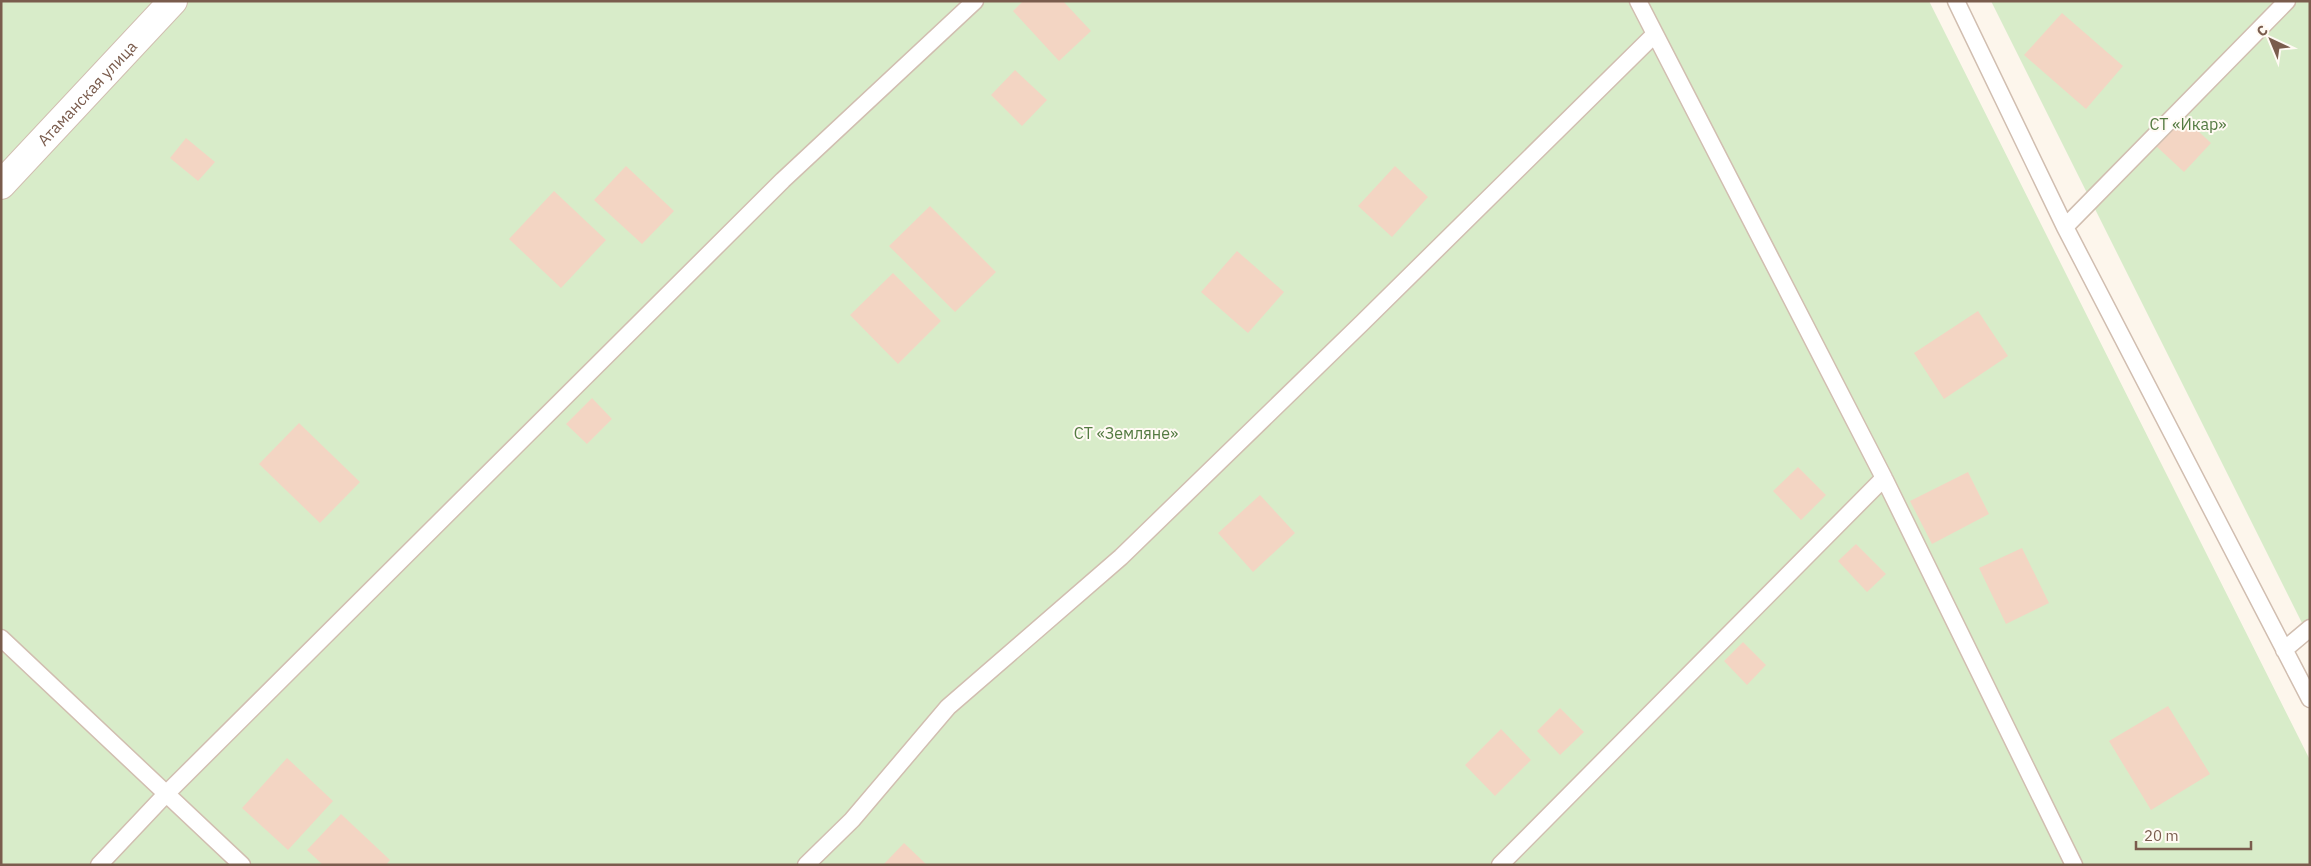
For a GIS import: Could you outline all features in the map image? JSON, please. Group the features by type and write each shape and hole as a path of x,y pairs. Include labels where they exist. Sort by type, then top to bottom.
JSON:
{"street":[{"name":"Атаманская улица","path":"1,186 173,1"}],"lane":[{"path":"99,865 166,794 783,180 975,1"},
{"path":"1638,1 1884,478 2074,865"},
{"path":"1956,1 2066,227 2310,699"},
{"path":"2066,227 2286,1"},
{"path":"806,865 852,820 948,707 1121,557 1655,34"},
{"path":"1500,865 1884,478"},
{"path":"2284,650 2310,628"},
{"path":"1,638 242,865"}],"green space":[{"name":"СТ «Земляне»","path":"1,1 1929,1 2310,760 2310,865 1,865"},
{"name":"СТ «Икар»","path":"1991,1 2310,1 2310,639"}],"building":[{"path":"1023,1 1063,1 1091,31 1059,61 1013,11"},
{"path":"2062,13 2123,66 2086,109 2024,55"},
{"path":"1015,70 1047,100 1022,126 991,95"},
{"path":"2183,117 2211,143 2184,172 2156,146"},
{"path":"186,138 215,162 198,181 170,158"},
{"path":"626,166 674,211 642,244 594,200"},
{"path":"1395,166 1428,197 1392,237 1358,206"},
{"path":"554,191 606,240 561,288 509,239"},
{"path":"930,206 996,272 955,312 889,246"},
{"path":"1237,251 1284,292 1248,333 1201,292"},
{"path":"893,273 941,321 898,364 850,315"},
{"path":"1978,311 2008,356 1944,399 1914,353"},
{"path":"592,398 612,419 587,444 566,424"},
{"path":"299,423 360,482 320,523 259,464"},
{"path":"1798,467 1826,495 1801,520 1773,491"},
{"path":"1968,472 1989,514 1932,544 1910,501"},
{"path":"1260,495 1295,533 1253,572 1218,533"},
{"path":"1856,544 1886,574 1867,592 1838,561"},
{"path":"2022,548 2049,603 2006,624 1979,568"},
{"path":"1743,642 1766,665 1747,685 1724,661"},
{"path":"2168,706 2210,774 2151,810 2109,741"},
{"path":"1560,708 1584,732 1560,755 1537,731"},
{"path":"1501,729 1531,760 1495,796 1465,765"},
{"path":"287,758 333,801 288,850 242,808"},
{"path":"341,814 390,860 386,865 323,865 307,850"},
{"path":"904,843 927,865 883,865"}]}
